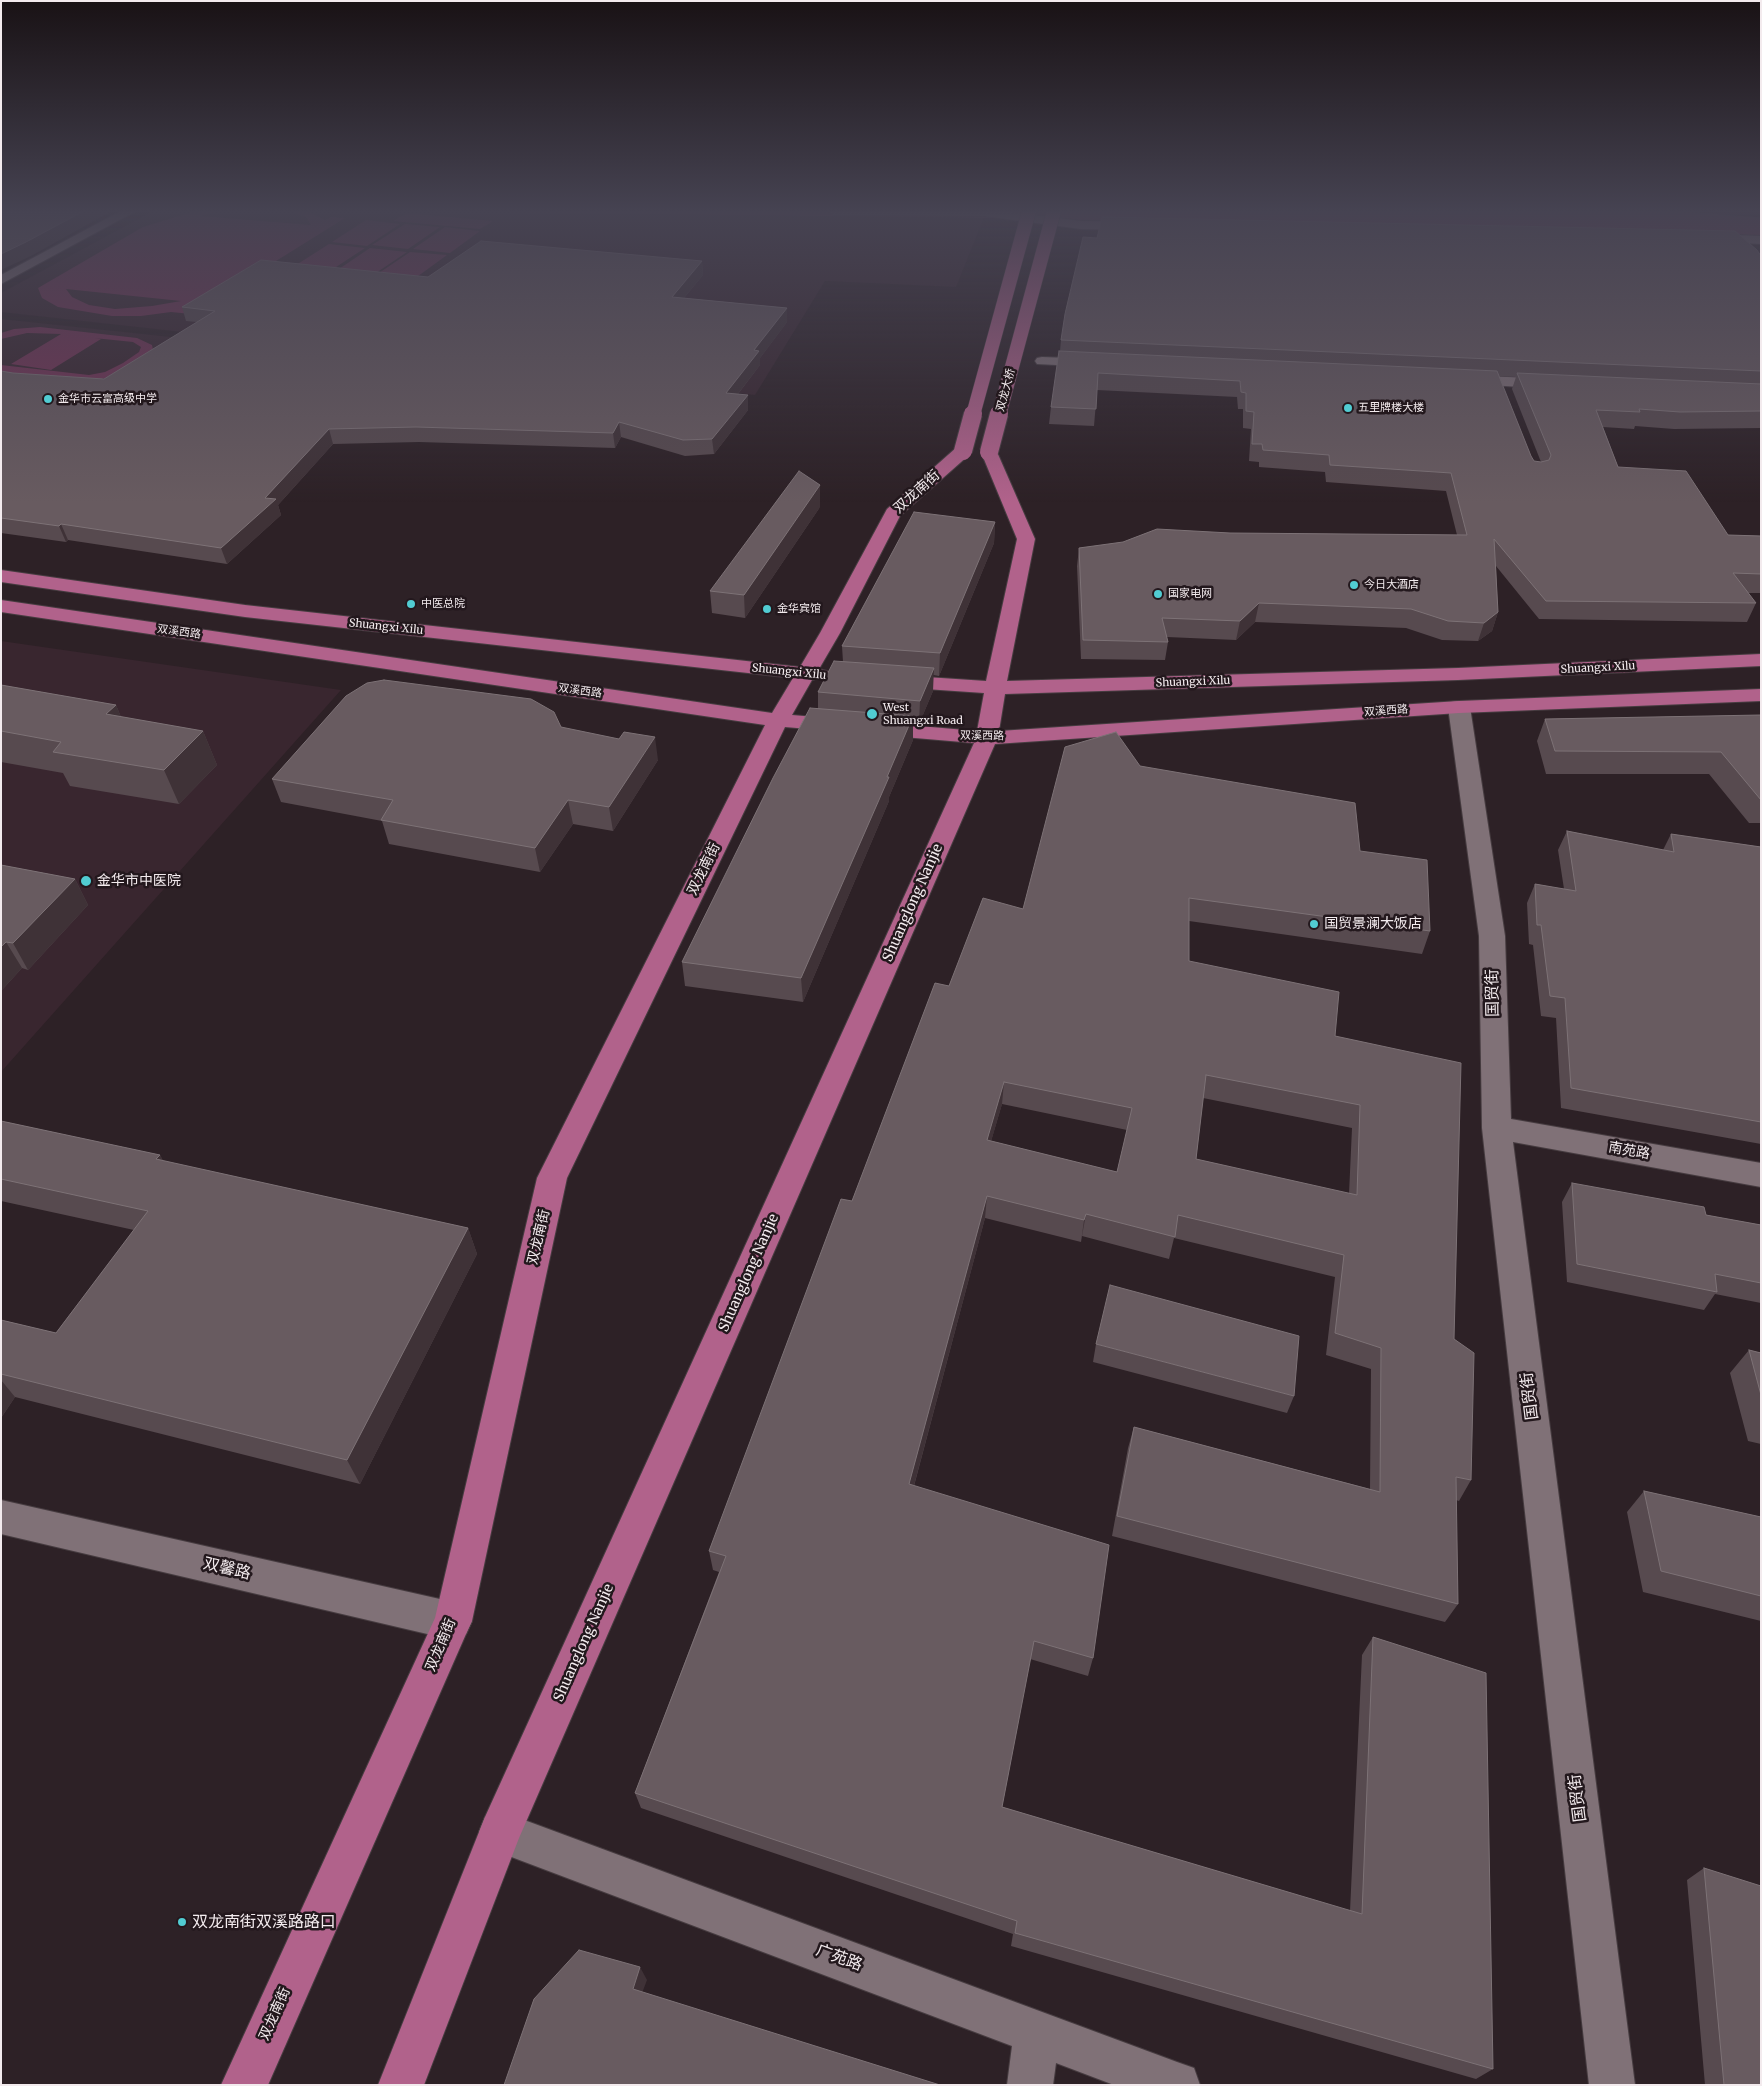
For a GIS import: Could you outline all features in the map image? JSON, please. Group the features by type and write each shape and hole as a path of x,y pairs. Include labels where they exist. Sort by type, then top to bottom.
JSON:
{"main road":[{"name":"双龙大桥","path":"976,452 1008,308"},
{"name":"双龙大桥","path":"976,452 1022,308"},
{"name":"双龙南街","path":"244,2085 453,1621 552,1178 778,720 830,633 893,513 976,452"},
{"name":"Shuanglong Nanjie","path":"401,2085 500,1832 986,738 1026,539 976,452"},
{"name":"Shuangxi Xilu","path":"1,576 245,611 843,677"},
{"name":"双溪西路","path":"1,606 778,720 986,738 1459,706 1761,695"},
{"name":"Shuangxi Xilu","path":"881,680 995,688 1458,674 1761,660"}],"street":[{"path":"1042,361 1109,364"},
{"path":"1452,379 1502,390 1568,385"},
{"name":"国贸街","path":"1459,706 1492,936 1497,1128 1612,2085"},
{"name":"南苑路","path":"1497,1128 1761,1175"},
{"name":"双馨路","path":"1,1517 453,1621"},
{"name":"广苑路","path":"500,1832 1177,2085"},
{"path":"1030,2085 1037,2032"}],"shaded area":[{"path":"1,308 808,308 755,395 1,312"},
{"path":"66,308 200,308 191,314 171,312 141,316 112,316"},
{"name":"金华市云富高级中学","path":"1,319 190,339 1,459"},
{"path":"40,327 137,338 152,345 153,350 110,377 97,380 81,382 1,372 1,365 89,375 105,372 123,363 139,352 141,347 133,342 94,338 101,339 51,370 11,364 61,334 27,333 1,339 1,333 14,329"},
{"name":"金华市中医院","path":"1,641 341,690 1,1072"}],"building":[{"path":"193,308 787,308 754,350 759,351 726,393 748,395 712,439 683,440 619,422 613,433 416,427 329,429 265,498 276,499 221,548 61,524 59,526 1,518 1,371 104,379 215,311"},
{"path":"1066,308 1761,308 1761,371 1061,340"},
{"path":"1059,351 1497,371 1531,456 1534,461 1541,462 1549,460 1551,455 1517,373 1761,384 1761,411 1680,412 1639,409 1640,412 1596,410 1618,467 1686,471 1728,535 1761,536 1761,574 1733,573 1756,603 1546,601 1494,539 1498,612 1484,623 1448,621 1411,609 1259,603 1240,621 1162,618 1168,642 1083,640 1079,548 1123,542 1157,529 1230,533 1467,535 1451,473 1330,465 1329,455 1263,450 1262,444 1252,444 1254,412 1246,411 1246,393 1241,392 1240,381 1098,373 1096,409 1051,407"},
{"path":"799,471 820,485 744,595 710,591"},
{"path":"914,512 995,522 940,653 842,646"},
{"path":"834,661 934,668 920,701 818,692"},
{"path":"384,680 531,699 554,712 561,727 619,739 624,732 655,737 609,807 568,800 535,848 381,820 393,800 272,779 346,696 367,683"},
{"path":"1,685 116,705 106,714 203,731 164,770 53,752 61,742 1,731"},
{"path":"810,708 913,716 887,777 889,777 801,978 682,962 773,778"},
{"path":"1761,715 1761,800 1721,752 1555,751 1545,719"},
{"path":"1116,732 1140,766 1355,803 1360,851 1427,860 1430,931 1189,898 1189,961 1339,992 1335,1036 1461,1063 1454,1339 1474,1353 1471,1480 1456,1477 1458,1604 1117,1516 1134,1427 1380,1492 1381,1348 1335,1333 1344,1255 1178,1215 1175,1237 1086,1214 1084,1220 987,1196 909,1484 1109,1545 1093,1658 1034,1641 1002,1807 1362,1914 1373,1637 1486,1673 1493,2069 1015,1933 1017,1921 635,1793 726,1556 709,1551 841,1199 852,1201 935,983 949,986 983,898 1023,909 1065,747","holes":["1206,1075 1360,1105 1357,1195 1196,1159","1004,1082 1132,1108 1117,1172 987,1140"]},
{"path":"1567,831 1674,852 1671,834 1761,847 1761,1122 1571,1088 1565,998 1550,996 1541,925 1537,925 1535,884 1576,891"},
{"path":"1,865 75,879 13,943 6,942 1,947"},
{"path":"1,1121 160,1155 156,1159 468,1228 347,1460 1,1374 1,1320 56,1333 148,1211 1,1179"},
{"path":"1572,1183 1704,1207 1706,1215 1761,1225 1761,1283 1715,1274 1717,1292 1577,1264"},
{"path":"1110,1285 1299,1336 1294,1396 1096,1344"},
{"path":"1749,1350 1761,1353 1761,1395"},
{"path":"1644,1491 1761,1517 1761,1596 1661,1571"},
{"path":"1704,1868 1761,1886 1761,2085 1724,2085"},
{"path":"579,1950 640,1967 633,1989 940,2085 504,2085 534,1999"}],"place":[{"name":"金华市云富高级中学","path":"48,399"},
{"name":"五里牌楼大楼","path":"1348,408"},
{"name":"今日大酒店","path":"1354,585"},
{"name":"国家电网","path":"1158,594"},
{"name":"中医总院","path":"411,604"},
{"name":"金华宾馆","path":"767,609"},
{"name":"West Shuangxi Road","path":"872,714"},
{"name":"金华市中医院","path":"86,881"},
{"name":"国贸景澜大饭店","path":"1314,924"},
{"name":"双龙南街双溪路路口","path":"182,1922"}]}
